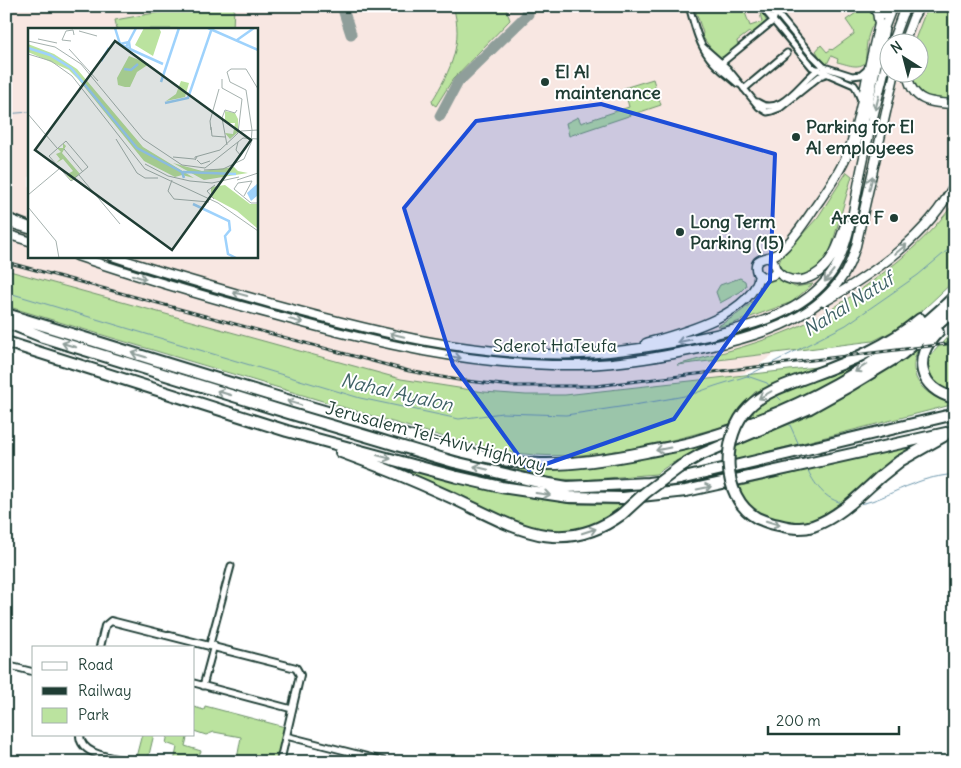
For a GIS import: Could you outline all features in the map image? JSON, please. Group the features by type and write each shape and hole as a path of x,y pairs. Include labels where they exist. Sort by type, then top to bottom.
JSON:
{"highway":[{"path":"955,289 915,324 892,340 845,364 776,389 750,406 737,424 731,438 728,459 732,483 741,502 756,517 770,523 800,529 835,516 900,461 955,431"},
{"path":"6,314 296,404 472,454 527,463 558,464 607,459 698,441 740,427 784,409 814,396 846,378 907,338 955,296"},
{"path":"287,431 396,474 521,530 543,535 576,535 600,528 622,514 645,493 681,466 700,455 810,408 846,388 902,354 955,310"},
{"path":"955,317 932,338 925,349 922,366 923,373 930,386 941,394 955,398"},
{"name":"Jerusalem Tel-Aviv Highway","path":"6,324 292,414 454,462 567,487 648,483 680,479 955,414"},
{"name":"Jerusalem Tel-Aviv Highway","path":"6,342 287,431 456,477 569,497 623,498 710,487 955,431"}],"main road":[{"path":"896,32 907,6"},
{"path":"908,32 920,7"},
{"path":"913,32 920,7"},
{"path":"874,8 883,15 892,10"},
{"path":"874,8 879,24 862,102 848,152 837,174 800,228 779,252 762,258 757,262 756,270 764,278 770,277 776,268 779,258 816,214 847,166 862,129 883,32 892,10"},
{"name":"Sderot HaTeufa","path":"118,258 163,273 300,311 413,338 497,351 548,354 594,353 650,347 738,329 783,313 796,306 816,291 831,274 838,262 847,236 882,82"},
{"name":"Sderot HaTeufa","path":"82,258 160,284 330,330 410,349 496,362 580,365 644,359 740,340 787,322 822,299 840,281 856,246 893,82"},
{"path":"909,82 920,98 933,103 955,104"},
{"path":"933,103 955,100"},
{"path":"787,322 850,287 902,248 926,224 955,183"},
{"path":"768,257 774,260 776,268 785,278 795,281 809,278 831,259 854,205"},
{"path":"6,222 28,229"},
{"path":"6,236 27,240"},
{"path":"594,353 646,343 691,330 714,320 734,308 749,295 756,286 759,275"}],"street":[{"path":"689,6 708,57 722,65 743,88"},
{"path":"761,6 817,69 854,84 862,102"},
{"path":"722,65 773,21 775,15 772,8"},
{"path":"772,8 818,62 816,79"},
{"path":"703,47 722,65 759,107 766,112 776,110 817,69"},
{"path":"743,88 788,53"},
{"path":"817,69 856,77 861,75 870,66"},
{"path":"789,98 826,74"},
{"path":"6,216 28,225"},
{"path":"203,686 230,566"},
{"path":"100,646 104,628 111,621 212,645 296,668 300,675 280,762"},
{"path":"6,665 32,672"},
{"path":"195,683 292,708"},
{"path":"80,736 80,740 89,750 131,762"},
{"path":"286,736 389,762"}],"highlighted area":[{"path":"601,104 775,154 770,281 674,419 529,470 453,365 404,208 476,121"}],"shaded area":[{"path":"6,6 955,6 955,227 750,371 687,393 404,398 6,285"}],"green space":[{"path":"195,6 234,6 233,28 117,28 115,20"},
{"path":"453,6 505,6 510,20 453,79 436,106 432,101 450,67 456,44 456,19"},
{"path":"694,6 697,8 703,6 732,6 736,9 743,7 750,26 762,22 760,13 762,13 767,22 753,34 749,32 737,41 738,47 725,57 717,57 711,52 712,50 702,36 703,33"},
{"path":"851,6 869,6 876,20 871,28 868,39 866,62 859,66 852,66 837,62 838,59 831,56 827,64 822,61 816,51 821,45 827,52 832,50 854,34 846,20 856,13"},
{"path":"931,6 955,7 955,96 950,99 938,100 927,96 914,83 928,82 928,32 918,32 924,16"},
{"path":"653,79 661,105 569,136 566,123 578,117 581,123 629,107 624,88"},
{"path":"847,172 852,176 830,252 816,270 801,277 789,275 780,270 779,263 781,258 818,217"},
{"path":"955,202 955,280 925,308 895,330 873,341 677,365 776,335 808,322 828,311 860,290 899,260 923,239"},
{"path":"6,270 401,379 484,392 565,395 825,366 755,392 730,424 703,432 649,445 593,454 565,456 509,452 467,443 399,424 6,306"},
{"path":"775,277 795,287 813,284 792,302 726,326 718,326 746,307 758,295 766,281"},
{"path":"740,278 745,281 746,286 740,292 720,303 716,292 720,285"},
{"path":"955,329 955,394 943,389 935,381 927,359"},
{"path":"918,349 914,359 916,378 927,392 955,404 732,461 735,443"},
{"path":"880,354 841,379 740,425 758,404 778,393 866,355"},
{"path":"719,438 721,440 687,455 656,474 582,480 556,479 517,470 530,466"},
{"path":"923,442 884,466 835,511 804,524 771,521 751,509 737,487"},
{"path":"362,457 570,504 625,505 613,518 568,533 522,528"},
{"path":"205,706 285,727 276,762 227,762 228,757 237,759 241,737 214,732 206,735 195,731 195,707 204,710"},
{"path":"141,736 154,736 148,759 136,757"},
{"path":"168,736 188,736 185,746 201,751 193,760 174,762 177,747 166,743"}],"waterway":[{"path":"6,114 28,112"},
{"name":"Nahal Natuf","path":"747,376 846,325 918,275 955,244"},
{"name":"Nahal Ayalon","path":"6,292 360,398 459,419 502,413 566,415 640,404 690,395 747,376 767,383 771,388"},
{"name":"Nahal Ayalon","path":"776,395 781,400"},
{"name":"Nahal Ayalon","path":"790,425 799,445"},
{"name":"Nahal Ayalon","path":"807,468 813,480 826,495 837,502 844,503"},
{"name":"Nahal Ayalon","path":"858,504 879,498 923,480 955,474"}],"taxiway":[{"path":"342,6 351,34"},
{"path":"440,116 458,82 528,14 525,6"}],"railway":[{"path":"6,262 409,371 458,380 512,386 596,386 955,343"}],"place":[{"name":"El Al maintenance","path":"545,82"},
{"name":"Parking for El Al employees","path":"796,137"},
{"name":"Area F","path":"894,218"},
{"name":"Long Term Parking (15)","path":"680,232"}]}
